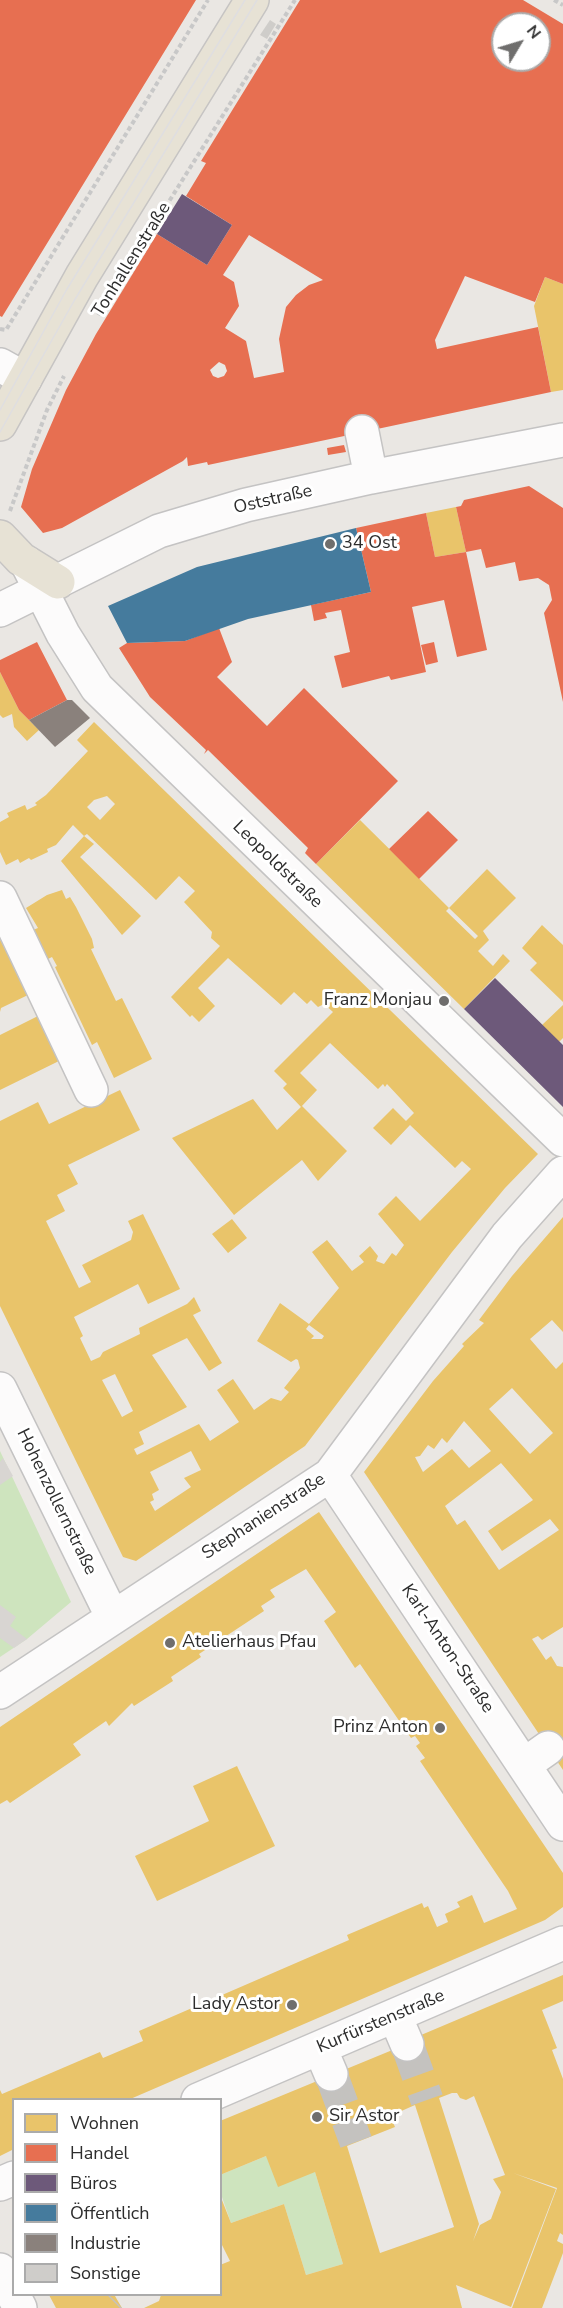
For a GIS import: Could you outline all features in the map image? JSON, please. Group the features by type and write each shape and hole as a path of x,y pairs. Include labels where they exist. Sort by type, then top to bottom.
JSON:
{"main road":[{"name":"Tonhallenstraße","path":"2,418 12,372 82,276 252,0"},
{"path":"7,528 11,550 42,578"}],"street":[{"path":"362,432 371,477"},
{"name":"Oststraße","path":"0,610 42,578 159,531 246,505 371,477 563,440"},
{"name":"Leopoldstraße","path":"42,578 76,659 97,688 563,1140"},
{"path":"0,898 91,1090"},
{"name":"Stephanienstraße","path":"0,1692 112,1616 330,1475 507,1236 563,1173"},
{"name":"Hohenzollernstraße","path":"0,1389 112,1616"},
{"name":"Karl-Anton-Straße","path":"330,1475 536,1756 563,1824"},
{"name":"Kurfürstenstraße","path":"205,2098 326,2061 401,2030 563,1943"},
{"path":"0,2270 12,2293"}],"path":[{"path":"0,329 6,330 208,0"},
{"name":"Tonhallenstraße","path":"94,322 295,0"},
{"path":"554,0 563,5"},
{"path":"7,528 9,513 27,461 47,410 67,371"}],"green space":[{"path":"0,1451 71,1602 27,1639 0,1657"},
{"path":"266,2156 315,2172 343,2264 306,2275 284,2204 231,2223 222,2197 222,2174"}],"shaded area":[{"path":"3,1458 13,1476 0,1485 0,1462"},
{"path":"0,1605 16,1617 10,1626 27,1639 14,1648 0,1638"}],"building: Wohnen":[{"path":"545,277 563,284 563,390 551,392 534,306"},
{"path":"456,507 466,552 435,557 426,513"},
{"path":"0,672 19,710 39,730 27,741 14,727 12,714 3,718 0,715"},
{"path":"94,722 538,1154 505,1188 452,1252 305,1446 136,1561 123,1557 0,1306 0,1121 38,1102 49,1124 120,1090 140,1130 68,1165 78,1184 57,1195 65,1211 46,1221 79,1288 91,1282 82,1265 131,1240 133,1232 128,1221 143,1214 180,1289 148,1304 138,1284 74,1317 83,1336 80,1338 91,1361 100,1357 103,1352 140,1334 139,1328 187,1304 194,1297 201,1311 193,1315 222,1363 209,1371 187,1338 152,1355 187,1407 139,1432 144,1444 134,1449 137,1455 199,1424 210,1441 239,1422 217,1390 233,1379 254,1410 271,1398 281,1401 289,1392 284,1388 300,1368 298,1360 291,1362 257,1341 280,1303 309,1324 339,1288 312,1252 327,1240 352,1271 364,1262 359,1256 370,1246 378,1256 376,1261 384,1264 392,1253 396,1256 404,1245 378,1214 396,1196 420,1221 471,1169 462,1161 455,1168 410,1125 391,1145 373,1128 393,1108 406,1121 414,1113 387,1084 385,1087 383,1084 378,1089 330,1043 300,1073 317,1090 301,1107 283,1088 287,1084 274,1071 333,1012 324,1004 318,1007 311,1000 307,1004 294,992 281,1005 228,958 198,988 215,1006 199,1022 192,1015 190,1017 171,997 220,946 211,938 212,932 184,902 195,891 179,876 156,900 87,834 84,836 73,825 56,845 47,849 48,852 20,863 18,859 6,865 0,852 0,822 9,817 7,813 25,805 27,810 37,805 35,803 46,795 88,751 77,740","holes":["107,796 115,804 100,820 87,807 94,800","309,1325 324,1336 322,1339 311,1339 314,1336 306,1329","115,1374 133,1411 122,1417 102,1380","191,1451 201,1470 184,1478 191,1487 155,1511 150,1502 154,1500 152,1494 159,1490 150,1472"]},
{"path":"360,820 449,908 487,869 516,898 483,931 489,940 478,951 493,966 503,954 510,961 464,1009 316,864","holes":["449,908 478,936 475,939 446,911"]},
{"path":"84,836 94,844 80,857 141,916 122,935 61,861"},
{"path":"62,890 66,899 70,897 92,939 94,948 91,949 116,1001 122,998 152,1059 114,1078 97,1042 92,1045 55,967 57,966 52,957 48,959 33,930 38,928 26,908 47,895"},
{"path":"542,925 563,945 563,1002 530,970 537,963 522,948"},
{"path":"0,939 28,995 1,1008 0,1012"},
{"path":"563,1005 563,1038 559,1042 542,1025"},
{"path":"38,1016 59,1061 0,1090 0,1035"},
{"path":"253,1099 277,1130 302,1106 347,1151 318,1181 302,1160 234,1215 172,1138"},
{"path":"563,1217 563,1332 552,1320 530,1339 556,1369 563,1362 563,1627 542,1640 538,1636 532,1639 546,1660 551,1656 557,1666 563,1667 563,1770 364,1472 433,1381 464,1346 462,1344 484,1323 479,1320 512,1276","holes":["512,1388 553,1433 530,1454 489,1409","464,1421 491,1451 469,1468 452,1449 423,1472 415,1457 420,1456 428,1445 434,1449 442,1438 447,1443","501,1463 533,1500 488,1531 502,1551 550,1519 559,1530 499,1570 465,1520 457,1525 445,1506"]},
{"path":"232,1219 247,1238 228,1253 212,1234"},
{"path":"319,1512 563,1873 563,1907 545,1920 133,2098 12,2098 12,2150 0,2156 0,2090 2,2094 100,2052 103,2058 143,2041 139,2031 349,1940 347,1935 422,1903 424,1908 428,1906 437,1927 448,1922 445,1914 460,1907 457,1902 472,1895 484,1923 517,1909 508,1891 420,1761 425,1758 416,1746 420,1743 415,1736 411,1738 360,1664 355,1668 324,1621 336,1612 306,1569 270,1590 275,1597 261,1606 264,1611 199,1654 201,1657 171,1677 173,1681 134,1706 132,1703 109,1726 106,1721 73,1744 81,1755 10,1803 7,1800 0,1804 0,1727"},
{"path":"237,1766 275,1846 157,1901 135,1856 209,1821 193,1786"},
{"path":"563,1975 563,2001 542,2010 557,2048 552,2050 563,2079 563,2235 560,2233 557,2241 563,2244 563,2253 542,2308 512,2308 557,2188 513,2173 556,2189 511,2307 456,2285 462,2308 144,2308 159,2301 161,2296 222,2296 222,2264 230,2261 222,2245 222,2200 231,2223 284,2204 306,2275 343,2264 315,2172 278,2187 266,2156 222,2174 222,2120 407,2044 414,2038","holes":["457,2093 460,2098 466,2100 474,2096 505,2175 493,2179 501,2192 491,2219 480,2225 473,2241 479,2224 439,2098","415,2105 454,2227 380,2253 347,2146 395,2127 390,2116"]},
{"path":"50,2296 115,2296 122,2308 56,2308"}],"building: Handel":[{"path":"0,0 196,0 2,317 0,316"},
{"path":"300,0 523,0 543,12 491,12 491,72 551,72 551,17 563,24 563,284 545,277 535,302 465,276 435,340 437,349 538,327 551,392 208,465 207,462 188,466 187,457 62,528 43,533 21,507 32,469 66,390 96,334 157,234 207,265 232,225 186,196 206,163 201,161","holes":["249,235 323,280 309,285 286,307 279,339 284,372 254,378 246,341 225,328 239,306 234,282 223,275","219,362 225,365 227,371 224,376 218,378 213,376 210,370"]},
{"path":"344,445 346,452 328,455 327,448"},
{"path":"529,486 563,508 563,702 544,613 552,600 549,585 538,578 519,581 515,562 486,568 481,549 466,552 456,507 461,506 464,500"},
{"path":"426,513 435,557 466,552 487,650 457,657 444,600 412,607 426,672 391,680 389,676 342,688 334,656 350,652 341,610 325,613 327,618 314,621 311,605 371,592 356,528"},
{"path":"219,628 232,662 217,677 267,726 304,688 398,781 316,864 305,853 308,848 208,750 204,754 206,750 150,697 119,648 127,643 185,641"},
{"path":"37,642 67,700 29,720 19,710 0,672 0,660"},
{"path":"434,642 438,662 426,665 421,645"},
{"path":"428,811 458,840 419,879 389,849"}],"building: Büros":[{"path":"182,194 232,225 207,265 157,234"},
{"path":"495,978 563,1045 563,1107 464,1009"}],"building: Öffentlich":[{"path":"356,528 371,592 248,619 185,641 127,643 108,606 197,567"}],"building: Industrie":[{"path":"67,700 72,700 90,718 55,747 29,720"}],"building: Sonstige":[{"path":"270,20 276,24 267,39 260,35"}],"tunnel":[{"path":"407,2044 427,2100"},
{"path":"331,2074 356,2142"}],"tram line":[{"path":"0,410 67,289 245,0"},
{"path":"0,432 74,301 257,0"}],"place":[{"name":"34 Ost","path":"330,544"},
{"name":"Franz Monjau","path":"444,1001"},
{"name":"Atelierhaus Pfau","path":"170,1643"},
{"name":"Prinz Anton","path":"440,1728"},
{"name":"Lady Astor","path":"292,2005"},
{"name":"Sir Astor","path":"317,2117"}]}
